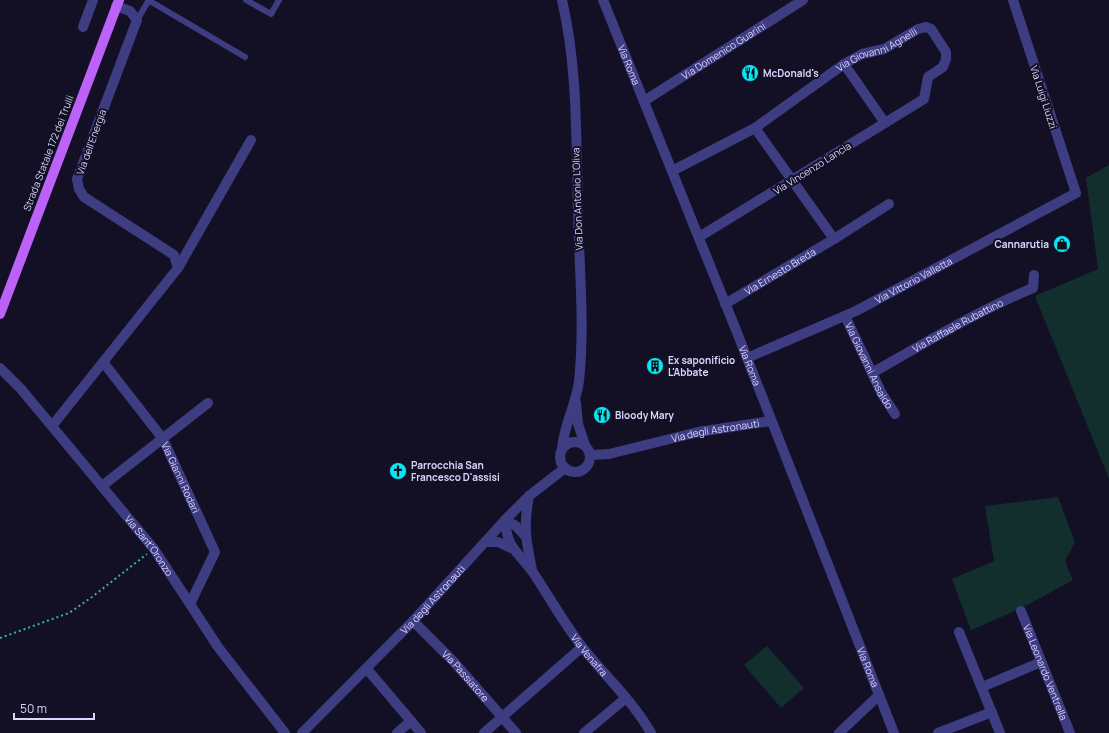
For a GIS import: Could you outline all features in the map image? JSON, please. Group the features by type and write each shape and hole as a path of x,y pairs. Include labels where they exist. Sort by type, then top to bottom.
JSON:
{"main road":[{"name":"Strada Statale 172 dei Trulli","path":"0,314 117,3"}],"street":[{"path":"83,27 93,0"},
{"name":"Via Don Antonio L'Oliva","path":"562,0 572,58 581,326 579,382 576,399 564,432 562,448"},
{"name":"Via Roma","path":"603,0 726,304 894,733"},
{"name":"Via Domenico Guarini","path":"644,101 803,0"},
{"name":"Via Luigi Liuzzi","path":"1013,0 1076,193"},
{"path":"117,3 130,11 137,20"},
{"name":"Via dell'Energia","path":"137,20 77,179 79,189 84,197 174,255 178,268"},
{"name":"Via Giovanni Agnelli","path":"672,170 755,128 844,64 862,54 884,49 918,29 926,27 931,29 946,52 946,59 943,67 928,77 924,99"},
{"path":"844,64 885,123"},
{"name":"Via Vincenzo Lancia","path":"699,237 924,99"},
{"path":"755,128 834,239"},
{"path":"52,426 178,268 251,140"},
{"name":"Via Vittorio Valletta","path":"747,358 845,316 1076,193"},
{"name":"Via Ernesto Breda","path":"726,304 889,204"},
{"name":"Via Raffaele Rubattino","path":"872,373 1010,297 1033,288 1034,275"},
{"name":"Via Giovanni Ansaldo","path":"845,316 872,373 895,414"},
{"name":"Via Gianni Rodari","path":"103,362 163,439 215,552 190,604"},
{"name":"Via Sant'Oronzo","path":"0,368 21,388 154,549 218,647 285,733"},
{"name":"Via Don Antonio L'Oliva","path":"576,399 578,424 585,445"},
{"path":"102,486 208,403"},
{"name":"Via degli Astronauti","path":"591,455 609,454 698,432 771,421"},
{"path":"575,441 585,445 591,455 588,465 584,469 574,472 565,468 560,457 562,448 570,442 575,441"},
{"name":"Via degli Astronauti","path":"302,733 413,621 505,520 529,496 565,468"},
{"name":"Via Venafra","path":"529,496 525,516 525,536 533,572"},
{"path":"505,520 516,526 525,536"},
{"name":"Via Venafra","path":"505,520 506,534 511,548"},
{"name":"Via Venafra","path":"485,542 498,542 511,548 533,572 582,647 642,716 651,733"},
{"name":"Via Leonardo Ventrella","path":"1021,612 1070,733"},
{"name":"Via Passiatore","path":"413,621 454,662 516,733"},
{"path":"959,632 1000,733"},
{"path":"484,733 582,647"},
{"path":"982,687 1041,662"},
{"path":"367,669 421,733"},
{"path":"839,733 879,695"},
{"path":"584,733 626,698"},
{"path":"938,733 992,712"},
{"path":"397,733 411,721"}],"lane":[{"path":"137,20 149,0 245,57"},
{"path":"246,0 271,14 279,0"}],"path":[{"path":"0,638 69,613 154,549"}],"green space":[{"path":"1109,165 1109,479 1035,296 1098,269 1086,178"},
{"path":"1058,497 1075,542 1065,561 1073,580 1020,609 971,630 952,579 994,561 985,506"},
{"path":"767,646 804,688 781,708 744,665"}],"place":[{"name":"McDonald's","path":"750,73"},
{"name":"Cannarutia","path":"1062,244"},
{"name":"Ex saponificio L'Abbate","path":"655,366"},
{"name":"Bloody Mary","path":"602,415"},
{"name":"Parrocchia San Francesco D'assisi","path":"398,471"}]}
